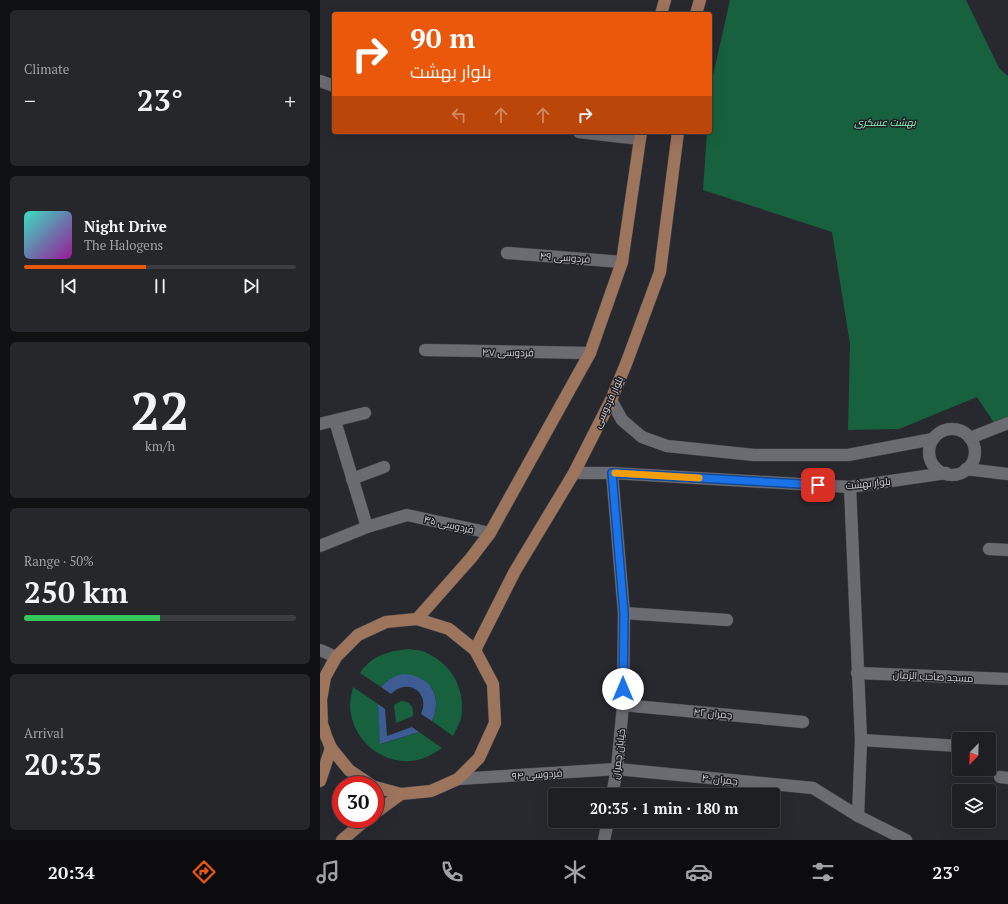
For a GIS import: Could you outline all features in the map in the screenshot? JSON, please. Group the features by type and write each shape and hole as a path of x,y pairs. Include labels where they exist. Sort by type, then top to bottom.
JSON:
{"main road":[{"path":"662,12 665,0"},
{"path":"697,12 700,0"},
{"name":"بلوار فردوسی","path":"475,650 515,571 574,473 611,400 626,364 660,272 678,134"},
{"path":"417,619 471,558 490,533 590,353 622,262 640,136"},
{"path":"358,776 349,770 331,748 321,725 321,700 324,685 326,677 336,657 358,635 386,622 417,619 449,629 475,650 493,684 495,723 479,758 458,779 430,791 401,794 384,789"},
{"path":"320,781 331,748"},
{"path":"384,806 401,794"},
{"path":"342,840 356,828"}],"street":[{"path":"320,80 332,85"},
{"path":"610,134 640,136"},
{"name":"فردوسی ۴۹","path":"507,253 622,262"},
{"name":"فردوسی ۴۷","path":"425,350 590,353"},
{"path":"611,400 622,420 642,437 667,446 754,455 848,455 933,439"},
{"path":"320,424 365,413"},
{"path":"320,546 367,527 335,421"},
{"path":"970,438 1008,423"},
{"path":"951,429 965,433 970,438 975,451 971,464 966,469 960,473 953,474 946,473 934,465 929,452 933,439 938,434 944,430 951,429"},
{"path":"352,479 384,467"},
{"path":"966,469 1008,474"},
{"name":"بلوار بهشت","path":"574,473 612,473 850,486 946,473"},
{"name":"خیابان چمران","path":"612,473 624,613 623,705 617,769 613,788"},
{"path":"850,486 860,740 858,816"},
{"name":"فردوسی ۴۵","path":"367,527 408,515 490,533"},
{"path":"989,549 1008,550"},
{"path":"624,613 727,620"},
{"path":"320,650 336,657"},
{"name":"مسجد صاحب الزمان","path":"857,673 1008,679"},
{"name":"چمران ۴۲","path":"623,705 803,722"},
{"path":"860,740 952,746"},
{"name":"فردوسی ۹۴","path":"458,779 617,769"},
{"name":"چمران ۴۰","path":"617,769 813,788 858,816 906,840"},
{"path":"604,840 607,828"}],"green space":[{"name":"بهشت عسکری","path":"730,0 966,0 999,68 1008,76 1008,421 996,426 977,397 899,429 848,430 850,344 832,232 703,190 707,134 712,134 712,80"},
{"path":"409,649 423,651 436,658 444,664 456,680 462,709 461,719 453,736 432,721 436,704 432,688 388,680 381,687 360,673 370,662 382,655"},
{"path":"353,687 378,704 381,744 419,732 442,748 424,758 411,761 391,759 372,749 359,734 354,724 350,707"},
{"path":"401,701 407,702 411,705 413,716 396,723 394,705"}],"water":[{"path":"403,674 421,678 432,689 436,704 432,721 421,714 423,700 416,690 411,687 404,687 391,694 381,687 396,676"},
{"path":"378,704 385,709 387,736 412,727 419,732 380,744"}],"slow traffic":[{"path":"615,473 699,478"}],"route":[{"path":"623,689 624,613 612,473 818,485"}]}
